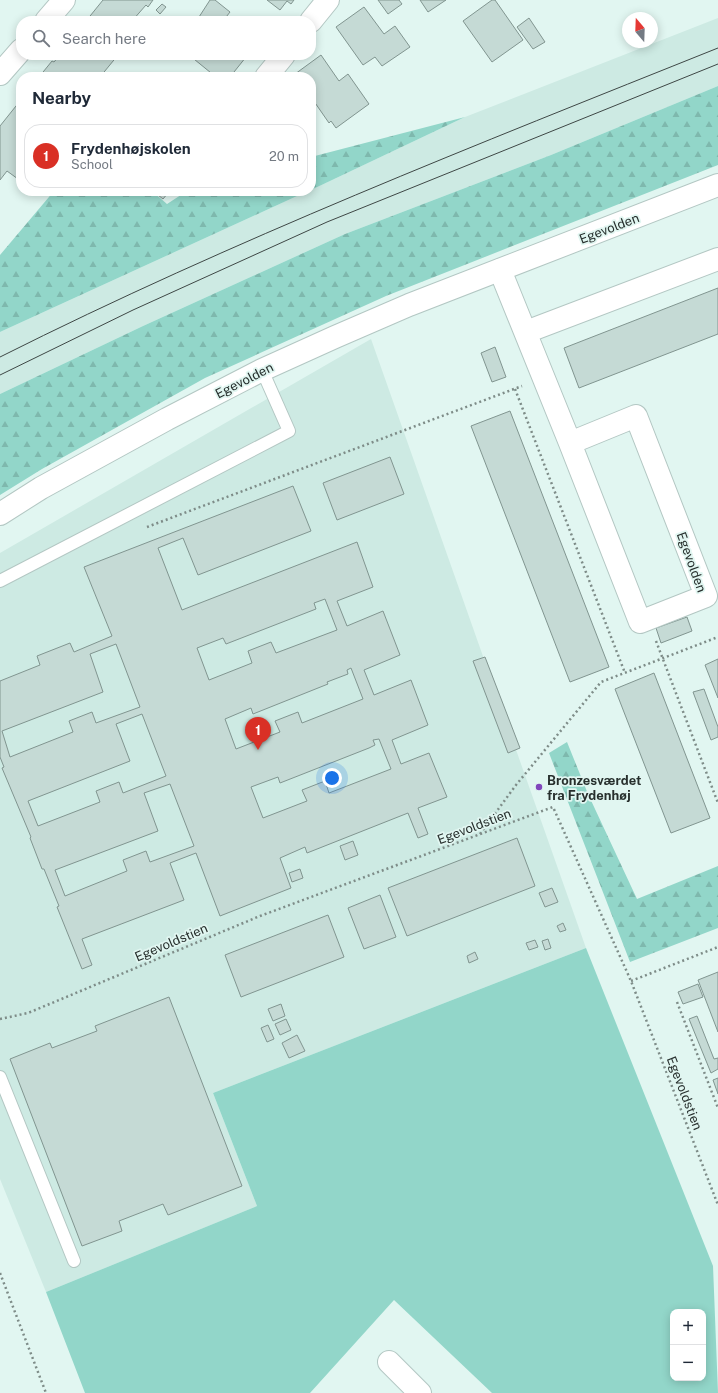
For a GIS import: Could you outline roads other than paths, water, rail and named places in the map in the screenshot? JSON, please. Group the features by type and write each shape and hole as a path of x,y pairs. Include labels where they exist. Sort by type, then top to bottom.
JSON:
{"street":[{"path":"50,16 64,0"},
{"path":"315,16 328,0"},
{"path":"0,74 16,56"},
{"path":"270,72 280,60"},
{"name":"Egevolden","path":"0,514 48,484 167,419 262,370 396,311 718,185"},
{"path":"526,332 718,259"},
{"name":"Egevolden","path":"500,270 526,332 640,622 706,596 636,416 570,443"},
{"path":"389,1362 420,1393"}],"lane":[{"path":"0,581 289,431 262,370"},
{"path":"0,1077 74,1261"}],"tram line":[{"path":"0,357 88,314 266,233 536,121 718,48"},
{"path":"0,375 133,310 327,222 718,64"}],"place":[{"name":"Frydenhøjskolen","path":"258,750"},
{"name":"Bronzesværdet fra Frydenhøj","path":"539,787"}]}
